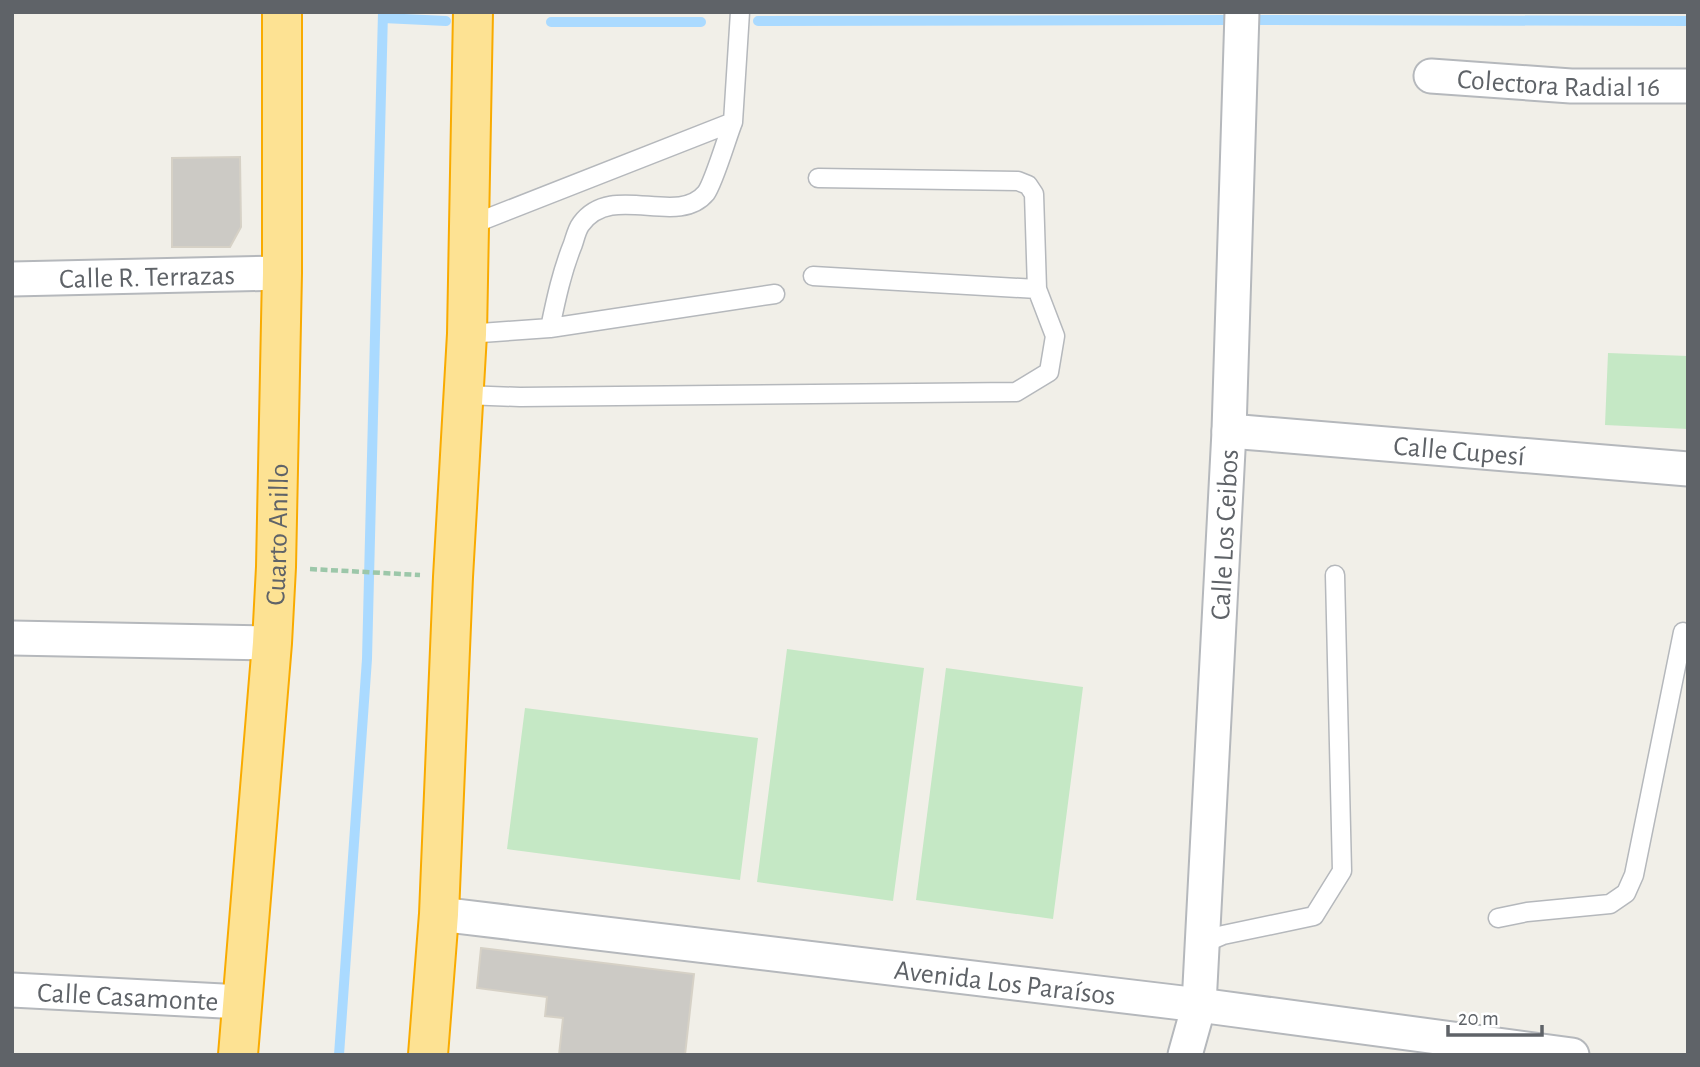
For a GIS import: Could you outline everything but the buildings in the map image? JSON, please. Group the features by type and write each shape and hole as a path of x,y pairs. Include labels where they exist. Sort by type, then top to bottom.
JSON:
{"highway":[{"name":"Cuarto Anillo","path":"238,1055 272,643 282,273 282,12"},
{"path":"428,1055 439,914 452,590 467,334 473,12"}],"street":[{"name":"Calle Los Ceibos","path":"1185,1055 1199,1005 1229,431 1242,12"},
{"name":"Colectora Radial 16","path":"1431,76 1571,86 1688,86"},
{"name":"Calle R. Terrazas","path":"12,279 282,273"},
{"name":"Calle Cupesí","path":"1229,431 1688,470"},
{"path":"12,638 272,643"},
{"name":"Avenida Los Paraísos","path":"439,914 1199,1005 1572,1055"},
{"name":"Calle Casamonte","path":"12,990 242,1002"}],"lane":[{"path":"550,328 564,266 581,224 612,204 682,207 697,201 708,191 733,122 740,12"},
{"path":"468,226 733,122"},
{"path":"464,396 1016,393 1049,372 1055,337 1037,289 1034,194 1028,185 1018,181 818,178"},
{"path":"813,276 1037,289"},
{"path":"467,334 550,328 775,294"},
{"path":"1202,944 1223,935 1314,916 1342,871 1335,575"},
{"path":"1498,918 1527,912 1611,904 1626,892 1634,876 1684,632"}],"path":[{"path":"336,570 390,574"}],"green space":[{"path":"1608,353 1688,356 1688,429 1605,425"},
{"path":"787,649 924,668 893,901 757,882"},
{"path":"946,668 1083,687 1053,919 916,900"},
{"path":"525,708 758,738 740,880 507,849"}],"waterway":[{"path":"339,1055 367,659 383,12"},
{"path":"383,18 446,21"},
{"path":"758,21 1231,20"},
{"path":"1251,20 1688,21"},
{"path":"551,22 701,22"}]}
